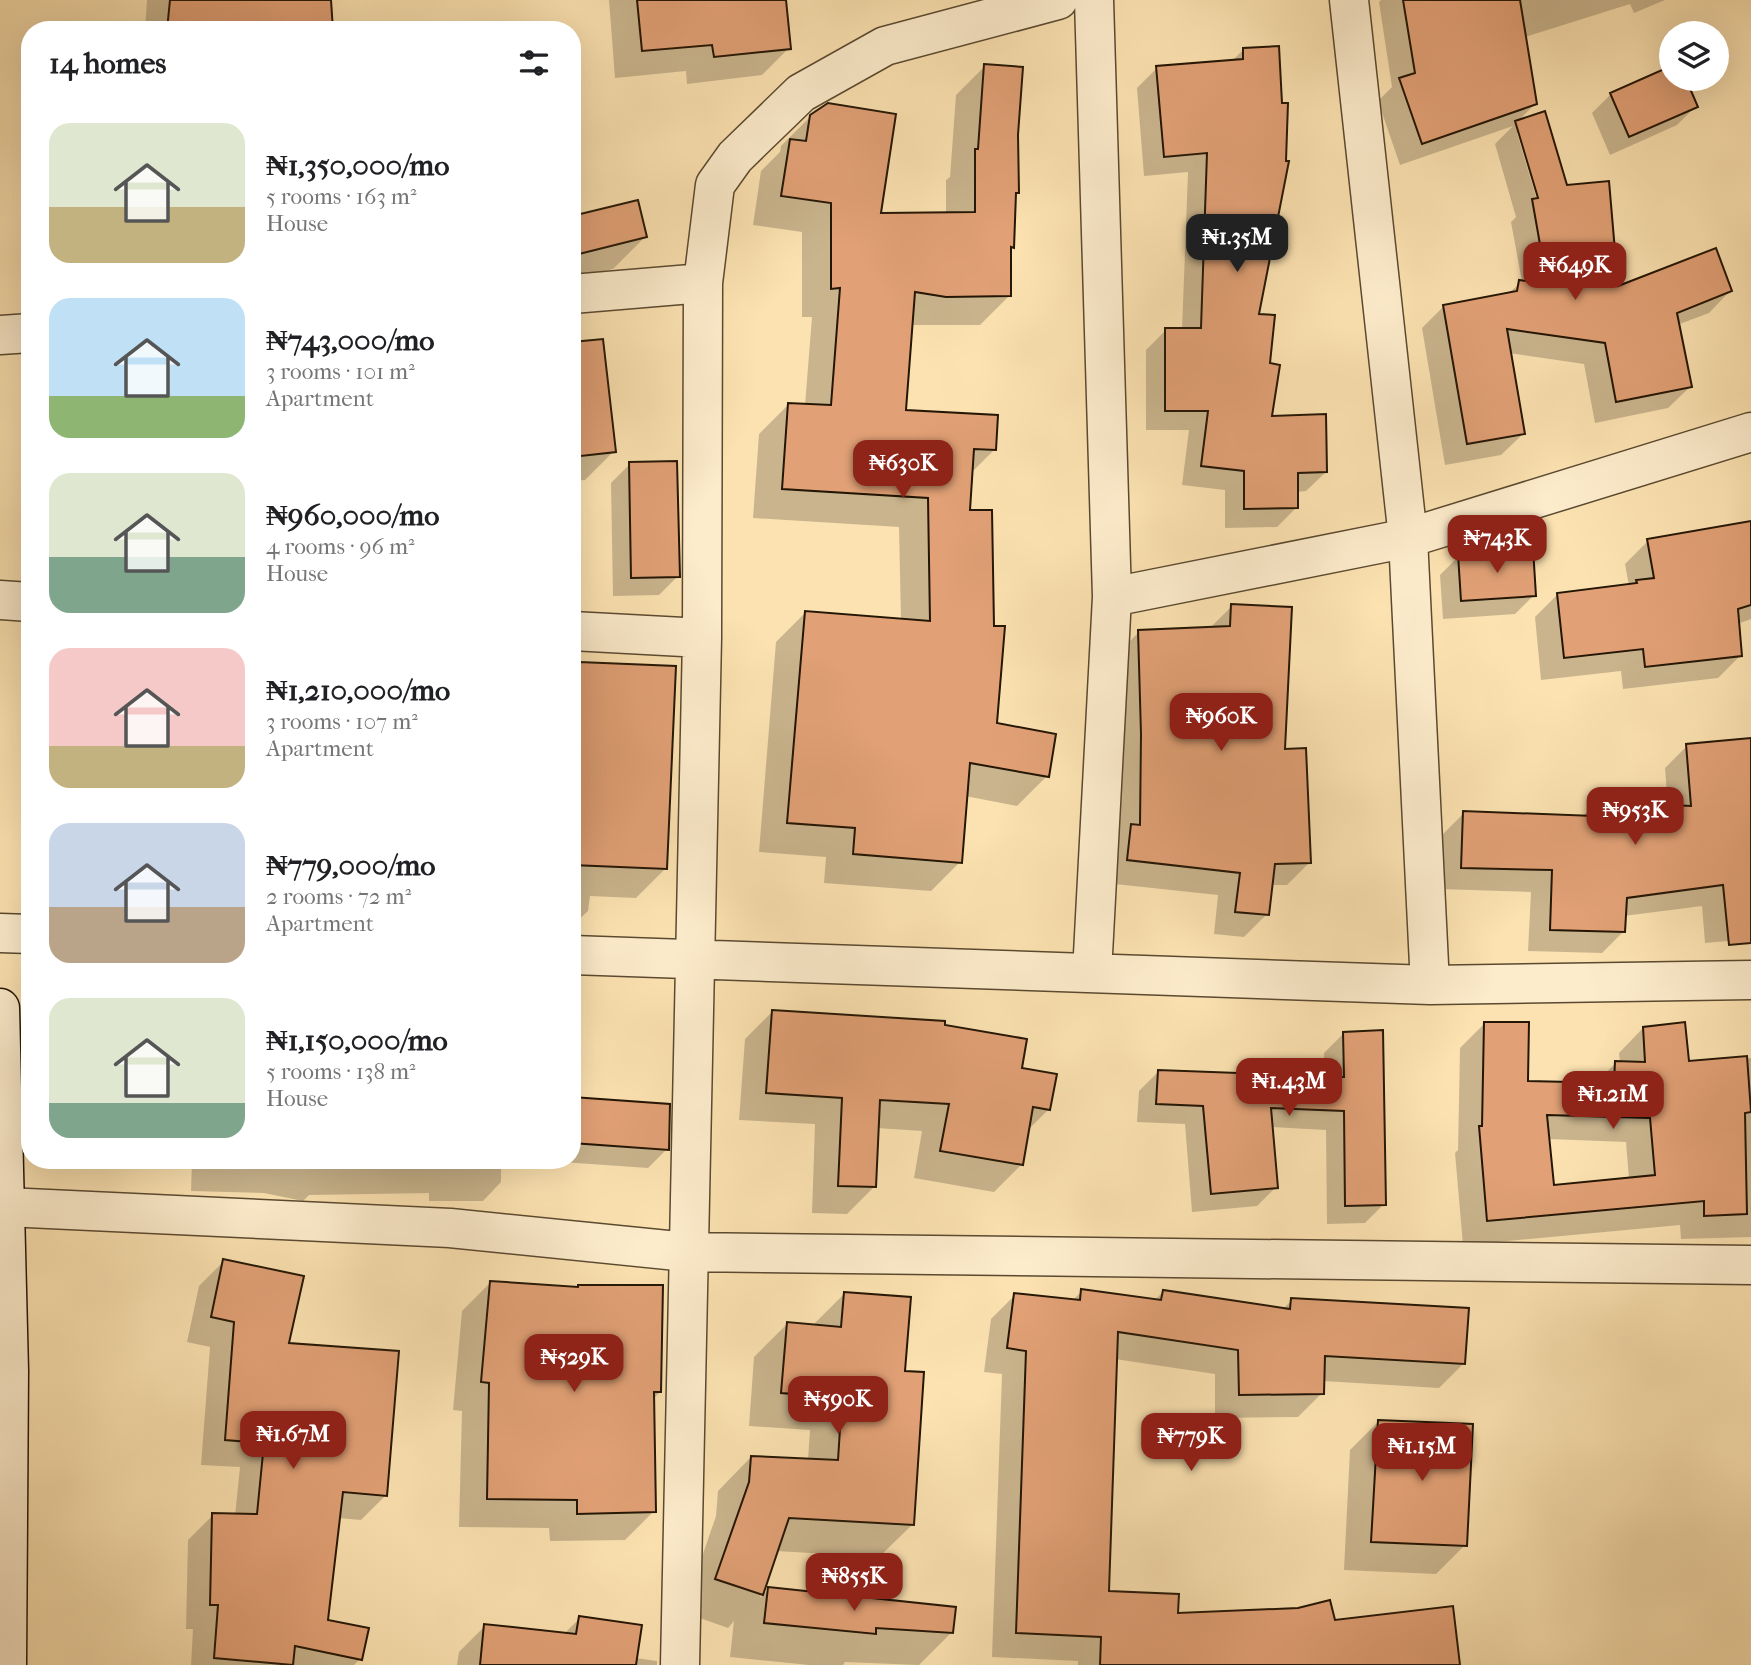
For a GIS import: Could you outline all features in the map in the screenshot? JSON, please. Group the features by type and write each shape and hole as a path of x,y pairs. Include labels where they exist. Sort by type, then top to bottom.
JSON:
{"street":[{"path":"680,1665 702,638 703,283 715,185 735,157 801,93 885,46 1058,0"},
{"path":"1092,973 1112,597 1094,0"},
{"path":"1349,0 1408,538 1430,985"},
{"path":"581,293 703,283"},
{"path":"0,335 21,334"},
{"path":"1112,597 1408,538 1751,432"},
{"path":"0,600 21,601"},
{"path":"581,631 702,638"},
{"path":"0,933 21,934"},
{"path":"581,955 1430,985 1751,980"},
{"path":"0,1008 9,1371 7,1665"},
{"path":"6,1207 450,1228 687,1252 1751,1265"}],"building":[{"path":"170,0 331,0 332,21 168,21"},
{"path":"637,0 786,0 791,49 714,57 712,45 642,51"},
{"path":"1403,0 1520,0 1537,104 1422,144 1399,78 1415,73"},
{"path":"1279,46 1282,103 1288,103 1286,161 1289,161 1259,314 1275,315 1270,363 1280,365 1272,416 1326,414 1327,472 1298,473 1298,508 1244,509 1244,471 1201,466 1208,411 1165,411 1165,328 1201,328 1207,153 1164,157 1156,66 1243,59 1243,48"},
{"path":"984,64 1023,67 1018,135 1019,193 1016,193 1014,248 1011,247 1011,296 946,297 915,292 906,410 998,415 996,450 974,449 970,510 992,510 994,626 1005,626 997,723 1056,734 1049,777 970,763 962,863 853,854 855,828 787,823 805,611 930,621 928,498 782,489 788,403 831,405 840,288 831,289 831,203 781,196 790,139 806,141 810,115 828,103 896,114 881,213 975,212 975,149 978,149"},
{"path":"1659,71 1659,91 1691,91 1698,107 1629,137 1610,93"},
{"path":"1545,111 1567,185 1609,181 1618,286 1716,248 1732,291 1677,313 1692,387 1616,402 1605,343 1507,329 1525,434 1467,444 1443,305 1517,291 1519,280 1547,284 1532,199 1538,198 1515,121"},
{"path":"638,200 647,237 581,254 581,214"},
{"path":"603,339 616,452 581,456 581,341"},
{"path":"677,461 680,577 631,578 629,462"},
{"path":"1751,521 1751,605 1738,609 1742,656 1645,667 1643,649 1564,658 1557,593 1637,583 1636,580 1654,578 1647,539"},
{"path":"1533,548 1536,596 1461,601 1458,554"},
{"path":"1231,604 1292,607 1285,749 1306,748 1311,863 1275,864 1269,915 1235,912 1240,873 1127,860 1131,824 1140,825 1138,630 1230,626"},
{"path":"581,662 676,666 667,869 581,865"},
{"path":"1751,738 1751,943 1729,945 1723,885 1627,898 1625,932 1550,930 1552,870 1461,868 1463,811 1594,816 1595,801 1691,806 1686,744"},
{"path":"772,1010 945,1021 945,1025 1027,1039 1022,1068 1057,1074 1050,1110 1033,1107 1023,1165 940,1151 949,1104 880,1100 876,1187 838,1186 842,1098 766,1093"},
{"path":"1484,1022 1529,1022 1528,1081 1614,1083 1615,1061 1645,1062 1643,1027 1685,1022 1689,1061 1747,1056 1751,1112 1745,1113 1747,1214 1704,1216 1704,1201 1487,1221 1479,1126 1482,1126","holes":["1547,1115 1650,1118 1655,1175 1554,1185"]},
{"path":"1383,1030 1386,1205 1345,1206 1344,1111 1271,1108 1278,1188 1211,1194 1203,1106 1156,1104 1158,1070 1344,1077 1343,1032"},
{"path":"581,1098 670,1104 669,1150 581,1144"},
{"path":"223,1259 304,1276 289,1343 399,1351 387,1496 343,1492 328,1620 369,1628 362,1660 295,1646 293,1665 214,1658 218,1605 210,1605 212,1513 257,1514 264,1443 225,1440 234,1322 211,1317"},
{"path":"490,1281 578,1287 663,1285 661,1392 654,1392 656,1512 577,1514 577,1500 487,1499 489,1383 481,1382"},
{"path":"1081,1289 1161,1300 1163,1290 1290,1309 1291,1298 1469,1308 1465,1364 1325,1356 1324,1394 1239,1395 1238,1350 1118,1332 1109,1591 1179,1594 1178,1613 1298,1608 1330,1600 1335,1620 1453,1606 1460,1665 1100,1665 1101,1637 1016,1633 1026,1351 1007,1348 1014,1293 1080,1300"},
{"path":"844,1292 911,1297 905,1371 924,1372 914,1525 789,1518 763,1595 715,1579 749,1482 751,1456 838,1460 842,1398 781,1393 787,1322 841,1327"},
{"path":"1378,1420 1473,1424 1467,1546 1371,1542"},
{"path":"768,1587 956,1607 953,1633 876,1628 876,1634 764,1623"},
{"path":"579,1616 642,1625 636,1665 480,1665 484,1624 576,1634"}]}
